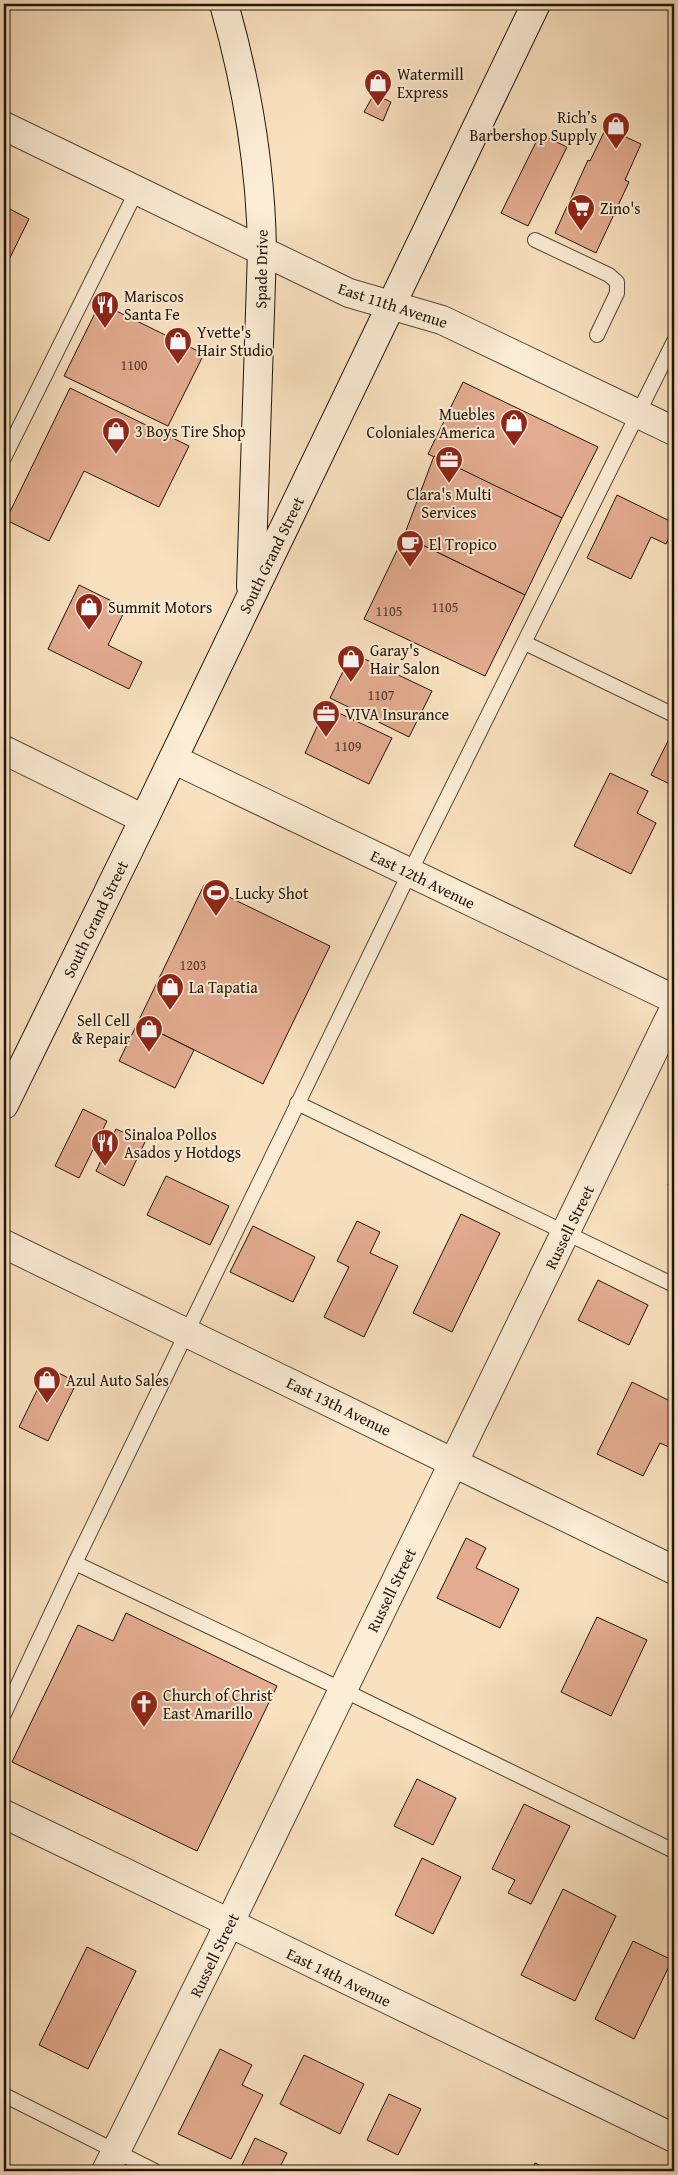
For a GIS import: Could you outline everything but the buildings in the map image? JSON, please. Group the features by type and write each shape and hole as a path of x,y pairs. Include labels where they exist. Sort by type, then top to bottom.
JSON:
{"street":[{"name":"Spade Drive","path":"224,4 243,78 257,163 261,207 262,251 251,597"},
{"name":"South Grand Street","path":"4,1105 173,759 536,4"},
{"name":"East 11th Avenue","path":"4,126 348,293 442,320 674,431"},
{"path":"4,750 144,818"},
{"name":"East 12th Avenue","path":"173,759 674,998"},
{"name":"Russell Street","path":"111,2162 566,1234 674,1009"},
{"name":"East 13th Avenue","path":"4,1244 674,1570"},
{"name":"East 14th Avenue","path":"4,1814 674,2138"}],"lane":[{"path":"4,458 8,440 136,190"},
{"path":"535,240 609,275 617,282 617,293 598,335"},
{"path":"4,1714 297,1103 674,341"},
{"path":"525,643 674,715"},
{"path":"297,1103 674,1285"},
{"path":"75,1563 343,1690 674,1851"},
{"path":"4,2095 111,2162 155,2171"}],"place":[{"name":"Watermill Express","path":"378,107"},
{"name":"Rich’s Barbershop Supply","path":"616,150"},
{"name":"Zino's","path":"581,232"},
{"name":"Mariscos Santa Fe","path":"105,329"},
{"name":"Yvette's Hair Studio","path":"178,365"},
{"name":"Muebles Coloniales America","path":"514,447"},
{"name":"3 Boys Tire Shop","path":"116,455"},
{"name":"Clara's Multi Services","path":"449,484"},
{"name":"El Tropico","path":"410,568"},
{"name":"Summit Motors","path":"89,631"},
{"name":"Garay's Hair Salon","path":"351,683"},
{"name":"VIVA Insurance","path":"326,738"},
{"name":"Lucky Shot","path":"216,917"},
{"name":"La Tapatia","path":"170,1011"},
{"name":"Sell Cell & Repair","path":"149,1053"},
{"name":"Sinaloa Pollos Asados y Hotdogs","path":"105,1167"},
{"name":"Azul Auto Sales","path":"47,1404"},
{"name":"Church of Christ East Amarillo","path":"144,1728"}]}
